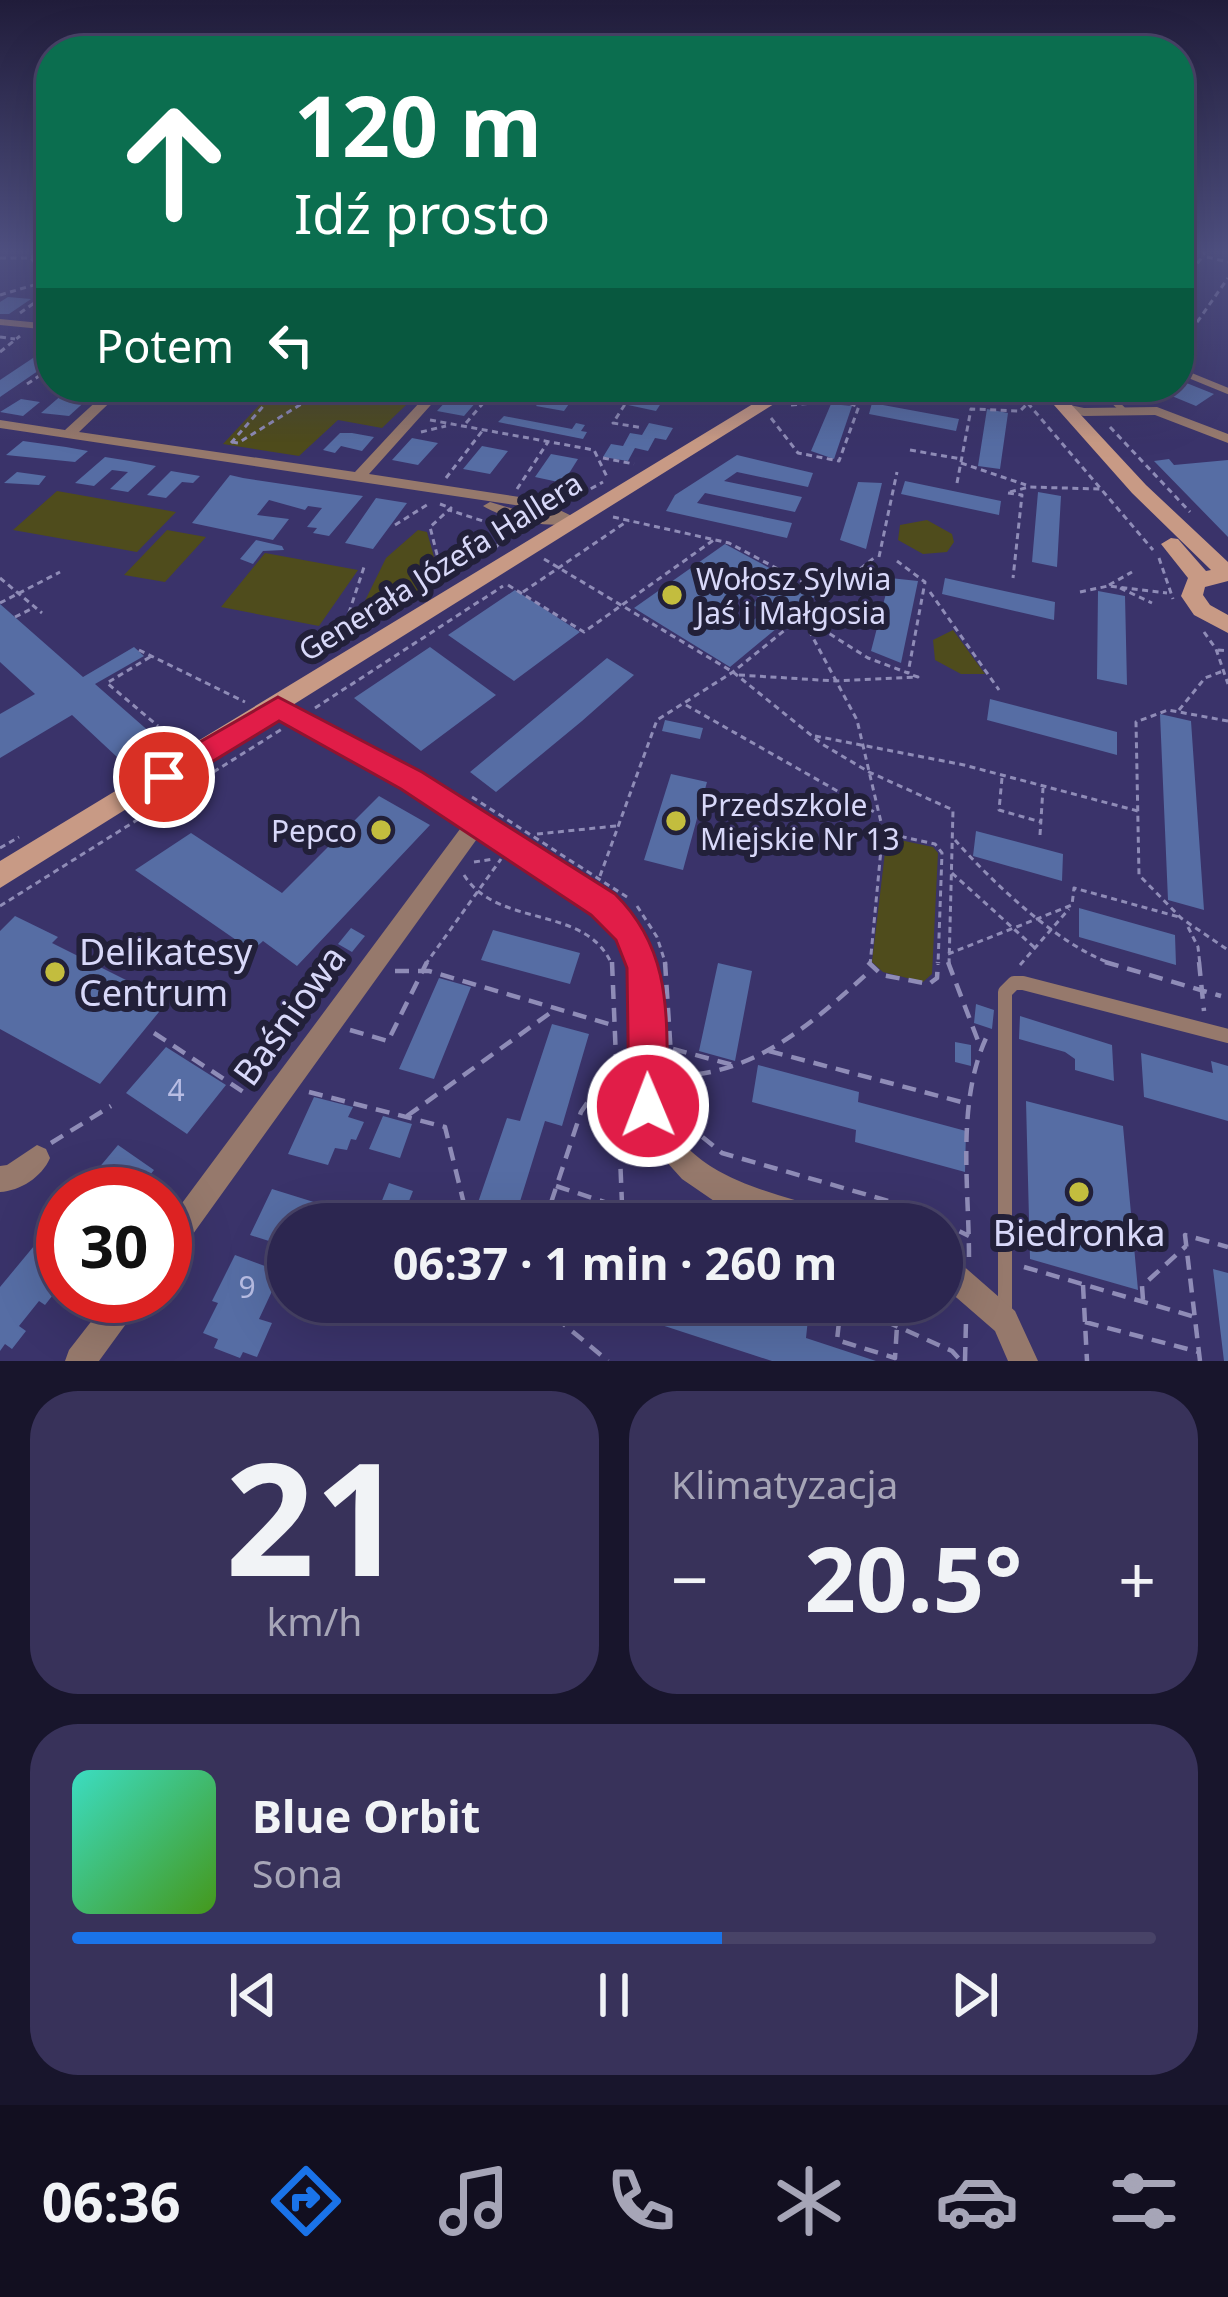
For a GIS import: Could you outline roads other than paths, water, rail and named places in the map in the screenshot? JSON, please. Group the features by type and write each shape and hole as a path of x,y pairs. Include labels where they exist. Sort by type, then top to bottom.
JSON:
{"street":[{"path":"4,321 36,326"},
{"path":"68,434 103,402"},
{"path":"359,477 427,402"},
{"name":"Generała Józefa Hallera","path":"0,876 535,558 572,520 780,402"},
{"path":"1035,402 1201,579"},
{"path":"1067,402 1081,412 1202,553 1228,575"},
{"path":"1081,412 1122,409 1175,416 1228,439"},
{"path":"0,424 539,504 572,520"},
{"path":"464,495 526,517 572,520"},
{"path":"526,517 535,558"},
{"path":"1228,575 1201,579 1192,589 1196,603 1228,625"},
{"path":"278,707 412,781 603,905 628,930 642,955 647,982 648,1106 677,1157 727,1193 760,1203"},
{"name":"Baśniowa","path":"192,1212 475,825"},
{"path":"0,1179 12,1178 37,1157"},
{"path":"963,1281 1005,1321 1023,1361"},
{"path":"80,1361 109,1323"}],"lane":[{"path":"1194,377 1228,391"},
{"path":"1115,402 1122,409"},
{"path":"1005,1321 1005,992 1014,983 1228,1036"}],"place":[{"name":"Wołosz Sylwia Jaś i Małgosia","path":"672,595"},
{"name":"Przedszkole Miejskie Nr 13","path":"676,821"},
{"name":"Pepco","path":"381,830"},
{"name":"Delikatesy Centrum","path":"55,972"},
{"name":"Biedronka","path":"1079,1192"}]}
